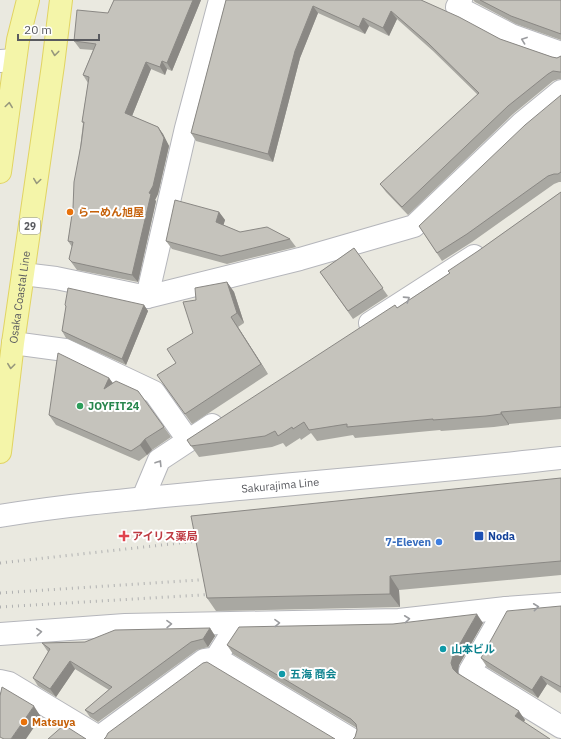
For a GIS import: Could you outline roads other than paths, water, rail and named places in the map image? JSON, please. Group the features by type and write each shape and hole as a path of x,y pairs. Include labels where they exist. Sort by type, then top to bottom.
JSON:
{"main road":[{"path":"0,172 8,60 18,40 28,0"},
{"name":"Osaka Coastal Line","path":"0,452 13,343 24,274 61,0"}],"street":[{"path":"147,297 186,128 220,0"},
{"path":"459,4 512,36 561,53"},
{"path":"24,274 56,278 147,297 300,259 414,226 522,123 561,91"},
{"path":"353,333 492,243"},
{"path":"13,343 65,350 154,392 188,440"},
{"path":"143,498 159,460 228,414"},
{"name":"Sakurajima Line","path":"0,516 143,498 420,473 561,458"},
{"path":"0,634 125,625 399,620 506,608 561,604"},
{"path":"506,608 470,670 561,727"},
{"path":"216,658 238,623"},
{"path":"0,682 9,683 100,738 204,660 216,658 351,739"}],"railway":[{"path":"0,563 207,540"},
{"path":"0,593 214,579"},
{"path":"0,607 218,594"}],"place":[{"name":"らーめん旭屋","path":"70,212"},
{"name":"JOYFIT24","path":"80,406"},
{"name":"アイリス薬局","path":"124,536"},
{"name":"Noda","path":"479,536"},
{"name":"7-Eleven","path":"439,542"},
{"name":"山本ビル","path":"443,649"},
{"name":"五海 商会","path":"282,674"},
{"name":"Matsuya","path":"24,722"}]}
